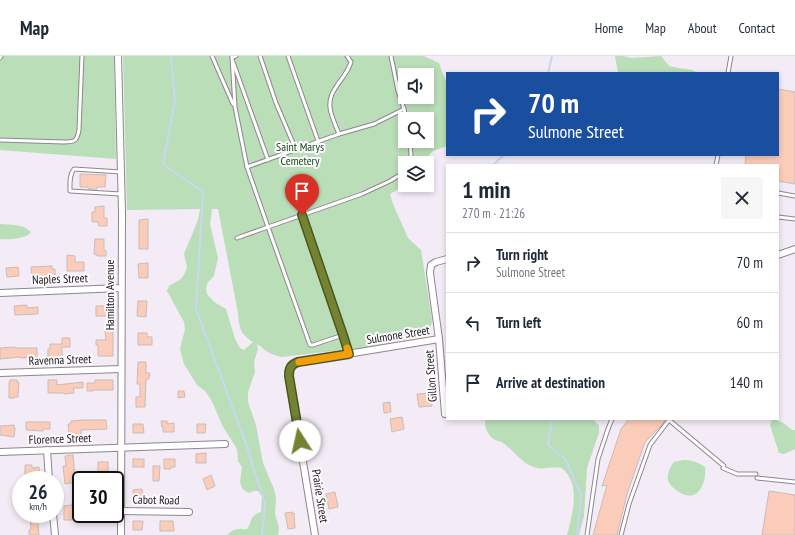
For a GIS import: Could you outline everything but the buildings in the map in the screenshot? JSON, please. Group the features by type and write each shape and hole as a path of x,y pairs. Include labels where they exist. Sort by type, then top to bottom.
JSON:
{"street":[{"name":"Hamilton Avenue","path":"118,56 122,288 121,471"},
{"path":"779,255 795,249"},
{"name":"Gillon Street","path":"445,414 439,339 430,273 431,266 436,262 446,259"},
{"name":"Naples Street","path":"0,293 122,288"},
{"name":"Sulmone Street","path":"290,367 298,362 439,339"},
{"name":"Prairie Street","path":"290,367 289,376 315,535"},
{"name":"Ravenna Street","path":"0,373 121,369"},
{"name":"Florence Street","path":"0,452 224,444"},
{"path":"47,450 48,471"},
{"name":"Cabot Road","path":"124,511 189,512"},
{"path":"54,523 55,535"},
{"name":"Hamilton Avenue","path":"121,523 121,535"}],"lane":[{"path":"0,140 72,142 76,140 79,130 82,56"},
{"path":"212,56 235,107"},
{"path":"233,56 235,107 247,167 310,345 343,335"},
{"path":"233,56 268,160"},
{"path":"260,56 276,103 296,150"},
{"path":"288,56 318,141"},
{"path":"340,134 331,113 329,103 335,88 349,69 351,62 347,56"},
{"path":"391,56 398,91 405,112"},
{"path":"728,72 731,56"},
{"path":"247,167 318,141 374,124 404,109"},
{"path":"121,172 74,169 70,183 70,191 121,194"},
{"path":"236,238 362,194 398,176"},
{"path":"779,193 795,196"},
{"path":"302,215 349,354"},
{"path":"779,217 795,219"},
{"path":"587,535 598,459 612,420"},
{"path":"621,535 629,504 650,445 670,420 724,467 737,474 795,482"}],"green space":[{"path":"0,56 114,56 116,159 0,150"},
{"name":"Saint Marys Cemetery","path":"123,56 424,56 439,63 446,82 446,146 433,151 428,156 398,156 398,189 390,194 408,238 421,250 432,319 429,329 420,336 369,347 281,357 269,352 257,344 258,349 254,362 255,372 248,392 248,402 256,425 263,463 276,497 275,514 279,527 278,535 227,535 235,530 247,529 253,517 261,512 262,497 258,491 249,493 242,488 240,482 242,467 238,461 237,449 222,425 210,398 205,391 197,385 184,364 180,349 185,329 184,322 167,291 169,286 181,279 185,273 187,267 184,254 198,220 200,209 127,210","holes":["212,209 218,209 241,330 245,336 253,342 244,350 240,348 235,339 226,309 214,302 207,294 206,288 208,282 214,276 218,258 210,224"]},
{"path":"615,56 632,58 661,56 669,66 697,72 618,72"},
{"path":"0,224 21,226 31,232 21,238 0,239"},
{"path":"486,420 595,421 599,426 599,433 587,468 584,516 579,535 567,535 573,510 574,493 569,477 564,470 558,467 537,468 527,464 502,442 495,440 490,436"},
{"path":"772,420 781,421 792,430 795,430 795,449 784,454 779,453 770,425"},
{"path":"689,460 705,467 702,487 694,495 689,496 676,490 672,487 668,480 669,471 674,462"}],"waterway":[{"path":"171,56 175,100 163,164 203,192 196,309 245,441 265,504 262,535"},
{"path":"548,72 552,56"},
{"path":"494,164 503,156"},
{"path":"552,420 548,445 565,459 581,494 577,535"}],"slow traffic":[{"path":"299,362 349,354 347,348"}],"route":[{"path":"300,441 289,376 290,367 298,362 349,354 302,215"}]}
